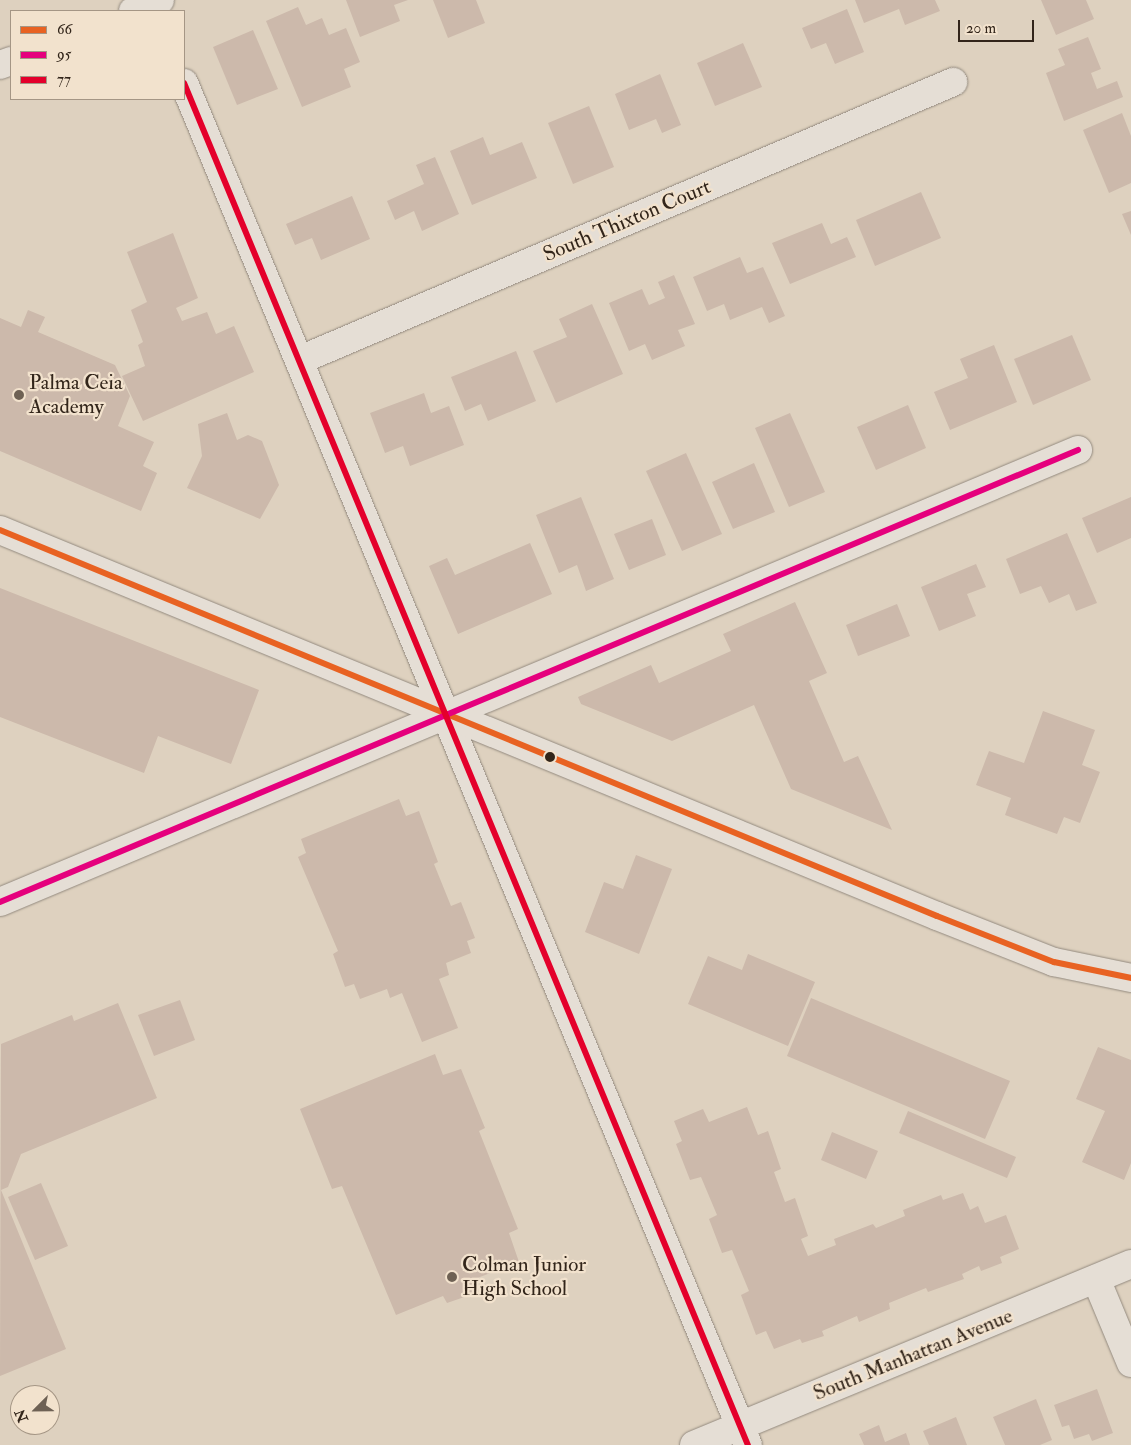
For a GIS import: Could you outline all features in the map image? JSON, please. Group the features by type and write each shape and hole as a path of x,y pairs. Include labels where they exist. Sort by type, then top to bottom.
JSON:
{"street":[{"name":"South Thixton Court","path":"300,360 953,82"},
{"path":"185,85 744,1435"},
{"path":"0,902 1078,450"},
{"path":"0,530 446,715 1054,962 1131,978"},
{"name":"South Manhattan Avenue","path":"694,1445 744,1435 1131,1264"},
{"path":"1096,1279 1131,1363"}],"building":[{"path":"346,0 408,0 394,5 400,21 360,37"},
{"path":"433,0 476,0 485,23 448,38"},
{"path":"855,0 935,0 940,11 905,25 899,9 864,23"},
{"path":"1041,0 1086,0 1094,19 1056,35"},
{"path":"298,7 306,25 322,18 329,35 346,28 360,62 344,69 351,87 302,107 266,21"},
{"path":"847,9 864,52 835,64 826,43 811,49 802,28"},
{"path":"253,30 278,89 237,105 213,47"},
{"path":"1088,37 1101,69 1091,73 1097,89 1117,81 1123,97 1064,121 1046,73 1065,65 1058,49"},
{"path":"743,43 762,87 715,106 697,63"},
{"path":"660,74 681,125 662,133 656,119 629,130 615,94"},
{"path":"589,106 614,167 573,184 548,123"},
{"path":"1122,113 1131,136 1131,183 1109,193 1083,130"},
{"path":"483,137 490,155 522,142 537,178 472,205 450,151"},
{"path":"435,157 459,214 422,231 414,211 395,220 387,201 424,184 416,165"},
{"path":"921,192 941,238 875,266 856,220"},
{"path":"352,196 370,239 321,260 312,238 295,245 286,224"},
{"path":"1131,211 1131,235 1122,214"},
{"path":"822,223 831,244 847,237 856,257 790,284 772,243"},
{"path":"173,233 198,298 176,308 182,321 207,312 216,334 234,326 254,372 143,421 122,376 145,366 138,345 143,342 131,310 147,302 127,252"},
{"path":"740,257 747,273 763,267 785,316 769,323 762,307 730,320 724,304 707,311 693,277"},
{"path":"674,275 695,324 678,330 685,346 652,360 645,344 629,351 609,303 642,289 649,305 665,298 658,282"},
{"path":"592,304 623,374 556,403 533,351 567,337 559,319"},
{"path":"28,310 45,317 38,332 115,365 130,396 118,426 154,442 143,466 157,473 141,511 0,451 0,318 21,327"},
{"path":"1072,335 1091,380 1033,405 1014,359"},
{"path":"994,345 1017,402 950,430 934,392 968,378 960,359"},
{"path":"516,351 536,401 488,421 481,404 465,411 451,377"},
{"path":"424,393 431,413 449,406 464,445 410,466 403,446 385,453 370,413"},
{"path":"908,405 926,448 876,470 857,427"},
{"path":"227,413 237,440 248,435 262,441 279,485 260,519 187,488 202,456 198,424"},
{"path":"790,413 825,492 789,507 755,428"},
{"path":"686,453 722,534 682,551 646,471"},
{"path":"754,463 775,512 733,529 712,482"},
{"path":"581,497 614,579 586,591 577,565 559,573 536,515"},
{"path":"1131,497 1131,538 1097,553 1082,518"},
{"path":"652,519 666,555 629,570 614,534"},
{"path":"1067,533 1097,603 1076,611 1069,594 1049,603 1041,586 1020,594 1006,559"},
{"path":"530,543 552,594 458,634 429,566 447,558 455,575"},
{"path":"976,564 986,587 967,594 976,616 939,631 921,587"},
{"path":"0,588 259,690 231,764 158,736 144,773 0,717"},
{"path":"795,602 827,673 809,681 844,762 858,756 892,830 791,789 754,705 672,741 581,704 578,697 651,665 659,683 731,651 723,634"},
{"path":"897,604 910,636 858,656 846,625"},
{"path":"1043,711 1095,730 1082,765 1100,772 1080,823 1064,817 1057,834 1005,815 1011,798 976,785 989,751 1024,763"},
{"path":"399,799 406,816 419,811 438,862 434,864 451,906 461,902 475,938 467,941 471,953 446,963 449,975 439,979 458,1028 422,1042 402,993 390,998 387,989 360,999 354,984 345,987 333,954 338,951 298,857 306,853 301,839"},
{"path":"636,855 672,869 639,954 585,932 604,882 623,889"},
{"path":"748,954 815,982 788,1046 688,1004 708,956 742,970"},
{"path":"811,998 1010,1081 985,1139 787,1056"},
{"path":"180,1000 195,1040 154,1056 138,1015"},
{"path":"118,1003 157,1098 21,1154 8,1187 1,1190 66,1349 0,1376 1,1044 72,1015 74,1021"},
{"path":"1098,1047 1131,1060 1131,1163 1124,1180 1082,1162 1105,1111 1076,1099"},
{"path":"435,1054 443,1075 461,1069 485,1128 479,1131 518,1229 509,1233 519,1262 472,1280 476,1293 447,1303 443,1296 396,1315 342,1186 332,1189 300,1109"},
{"path":"747,1107 758,1135 768,1131 781,1169 774,1172 785,1202 795,1198 808,1236 801,1239 808,1256 836,1245 834,1239 873,1224 876,1228 905,1216 903,1210 941,1195 943,1200 963,1193 970,1210 978,1206 985,1223 1006,1215 1019,1249 1000,1257 1002,1263 981,1271 979,1266 962,1274 964,1279 928,1292 926,1288 889,1303 890,1309 859,1322 857,1316 822,1331 824,1336 802,1343 800,1339 774,1349 766,1331 756,1335 741,1295 749,1291 732,1250 722,1253 709,1219 717,1215 701,1177 690,1180 676,1144 682,1141 674,1121 703,1109 709,1122"},
{"path":"908,1111 1016,1157 1007,1178 899,1133"},
{"path":"832,1132 878,1151 866,1179 821,1160"},
{"path":"41,1183 68,1246 35,1260 8,1197"},
{"path":"1097,1389 1113,1433 1092,1441 1089,1434 1074,1439 1069,1425 1062,1427 1054,1405"},
{"path":"1036,1399 1052,1440 1040,1445 1005,1445 993,1417"},
{"path":"956,1417 967,1445 929,1445 923,1431"},
{"path":"879,1425 885,1442 906,1433 910,1445 864,1445 859,1434"}],"transit line":[{"name":"77","path":"185,85 748,1445"},
{"name":"95","path":"0,902 1078,450"},
{"name":"66","path":"0,530 937,916 1054,962 1131,978"}],"place":[{"name":"Palma Ceia Academy","path":"19,395"},
{"name":"Colman Junior High School","path":"452,1277"}]}
